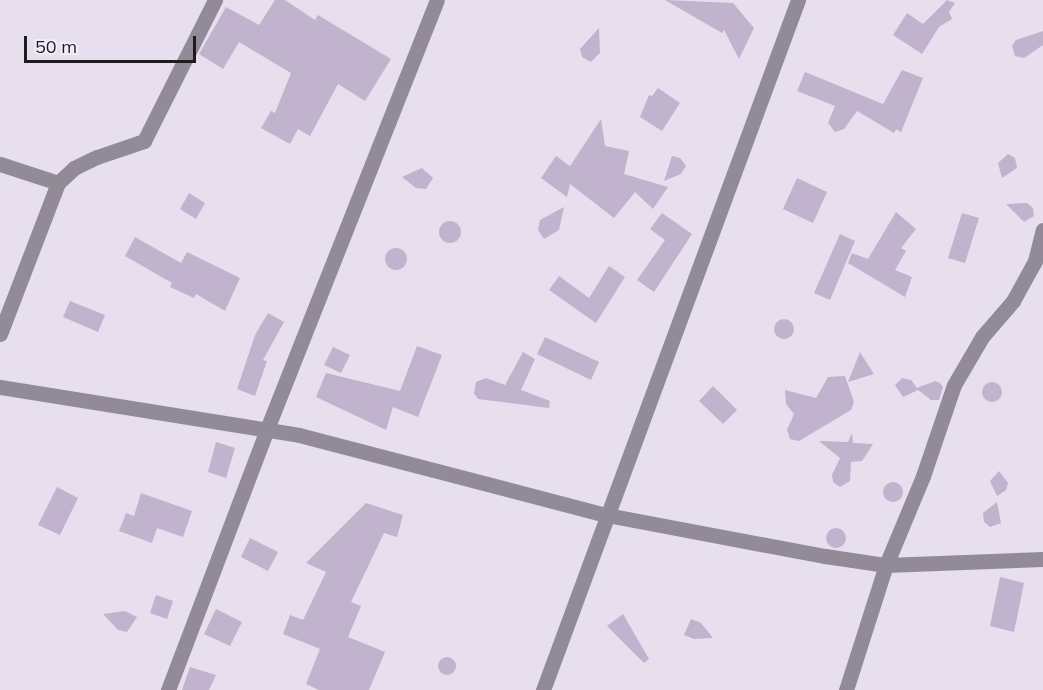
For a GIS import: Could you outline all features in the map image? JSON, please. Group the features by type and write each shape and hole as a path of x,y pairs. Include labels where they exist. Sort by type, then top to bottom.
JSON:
{"street":[{"path":"0,334 58,183 90,160 144,141 215,0"},
{"path":"168,690 267,429 437,0"},
{"path":"543,690 798,0"},
{"path":"0,164 58,183"},
{"path":"846,690 886,565 923,476 954,385 982,337 1013,301 1035,261 1043,230"},
{"path":"0,387 267,429 607,514 886,565 1043,559"}],"building":[{"path":"275,0 285,0 315,20 318,15 391,59 365,101 338,84 310,136 298,129 290,144 261,128 271,111 275,113 291,73 239,42 223,69 199,54 226,7 259,25"},
{"path":"665,0 733,3 754,28 739,59 724,30 722,33"},
{"path":"947,0 955,3 949,12 952,19 939,27 922,54 893,35 907,13 923,24"},
{"path":"599,28 600,53 591,62 582,57 580,49"},
{"path":"1043,31 1043,45 1024,58 1015,56 1012,46 1016,40"},
{"path":"902,70 923,78 901,132 896,129 894,133 857,111 844,129 835,132 828,123 835,106 797,91 805,72 883,104"},
{"path":"658,88 680,103 662,131 640,117 649,95 652,96"},
{"path":"601,119 605,146 629,151 624,174 668,187 653,209 635,192 614,218 570,184 567,197 541,178 556,156 570,166"},
{"path":"1008,154 1015,158 1017,168 1002,178 998,163"},
{"path":"672,156 680,158 686,166 681,174 664,181"},
{"path":"422,168 433,178 426,189 416,188 402,177"},
{"path":"797,178 827,192 813,223 783,209"},
{"path":"189,193 205,203 196,219 180,209"},
{"path":"1027,203 1033,208 1034,216 1024,222 1006,204"},
{"path":"564,207 559,230 544,239 538,230 540,220"},
{"path":"896,212 916,229 901,248 906,251 895,270 912,277 905,297 848,263 852,253 868,259"},
{"path":"662,213 692,234 654,292 637,280 665,240 650,229"},
{"path":"962,213 979,218 965,263 948,258"},
{"path":"450,221 458,224 461,232 458,240 450,243 442,240 439,232 442,224"},
{"path":"840,234 855,241 830,300 814,293"},
{"path":"135,237 181,263 187,252 240,278 225,311 196,294 194,298 170,287 172,283 125,256"},
{"path":"396,248 406,255 407,259 400,269 396,270 386,263 385,259 392,249"},
{"path":"609,266 625,277 596,323 549,290 559,276 589,298"},
{"path":"70,301 105,315 98,332 63,317"},
{"path":"268,313 284,322 263,360 267,361 255,396 237,389 255,335"},
{"path":"784,319 791,322 794,329 791,336 784,339 777,336 774,329 777,322"},
{"path":"545,337 599,362 591,380 537,354"},
{"path":"417,346 442,355 418,417 393,407 386,430 316,397 326,373 400,391"},
{"path":"333,347 350,355 341,373 324,365"},
{"path":"523,352 535,359 521,390 550,401 549,408 478,399 474,393 476,382 486,378 505,385"},
{"path":"860,352 874,374 848,382"},
{"path":"845,376 854,402 851,410 799,441 790,439 787,430 794,414 786,404 785,390 816,398 828,377"},
{"path":"902,378 911,380 917,388 935,381 940,383 943,387 939,400 931,400 918,390 903,397 895,385"},
{"path":"992,382 999,385 1002,392 999,399 992,402 985,399 982,392 985,385"},
{"path":"713,386 737,410 723,424 699,401"},
{"path":"852,433 853,443 873,444 862,461 851,462 850,481 840,487 833,482 832,475 840,458 819,441 848,442"},
{"path":"216,442 235,448 226,478 208,472"},
{"path":"999,471 1008,483 1006,490 997,496 990,481"},
{"path":"893,482 900,485 903,492 900,499 893,502 886,499 883,492 886,485"},
{"path":"57,487 78,498 60,535 38,525"},
{"path":"141,493 192,511 183,537 157,528 152,543 119,531 126,513 134,516"},
{"path":"997,502 1001,523 990,527 984,522 983,513"},
{"path":"366,503 403,515 397,537 384,533 351,602 361,606 348,637 385,652 369,690 319,690 306,684 320,649 283,634 290,615 303,620 326,572 306,563"},
{"path":"836,528 843,531 846,538 843,545 836,548 829,545 826,538 829,531"},
{"path":"250,538 278,552 268,571 241,557"},
{"path":"1000,577 1024,583 1014,632 990,626"},
{"path":"156,595 173,601 167,619 150,613"},
{"path":"216,609 242,622 230,646 204,634"},
{"path":"125,611 137,617 127,632 118,630 103,614"},
{"path":"623,614 649,659 644,663 607,626"},
{"path":"691,619 701,623 713,638 694,639 684,635"},
{"path":"443,657 451,657 456,662 454,673 443,675 438,670 438,662"},
{"path":"190,667 216,675 209,690 182,690"}]}
